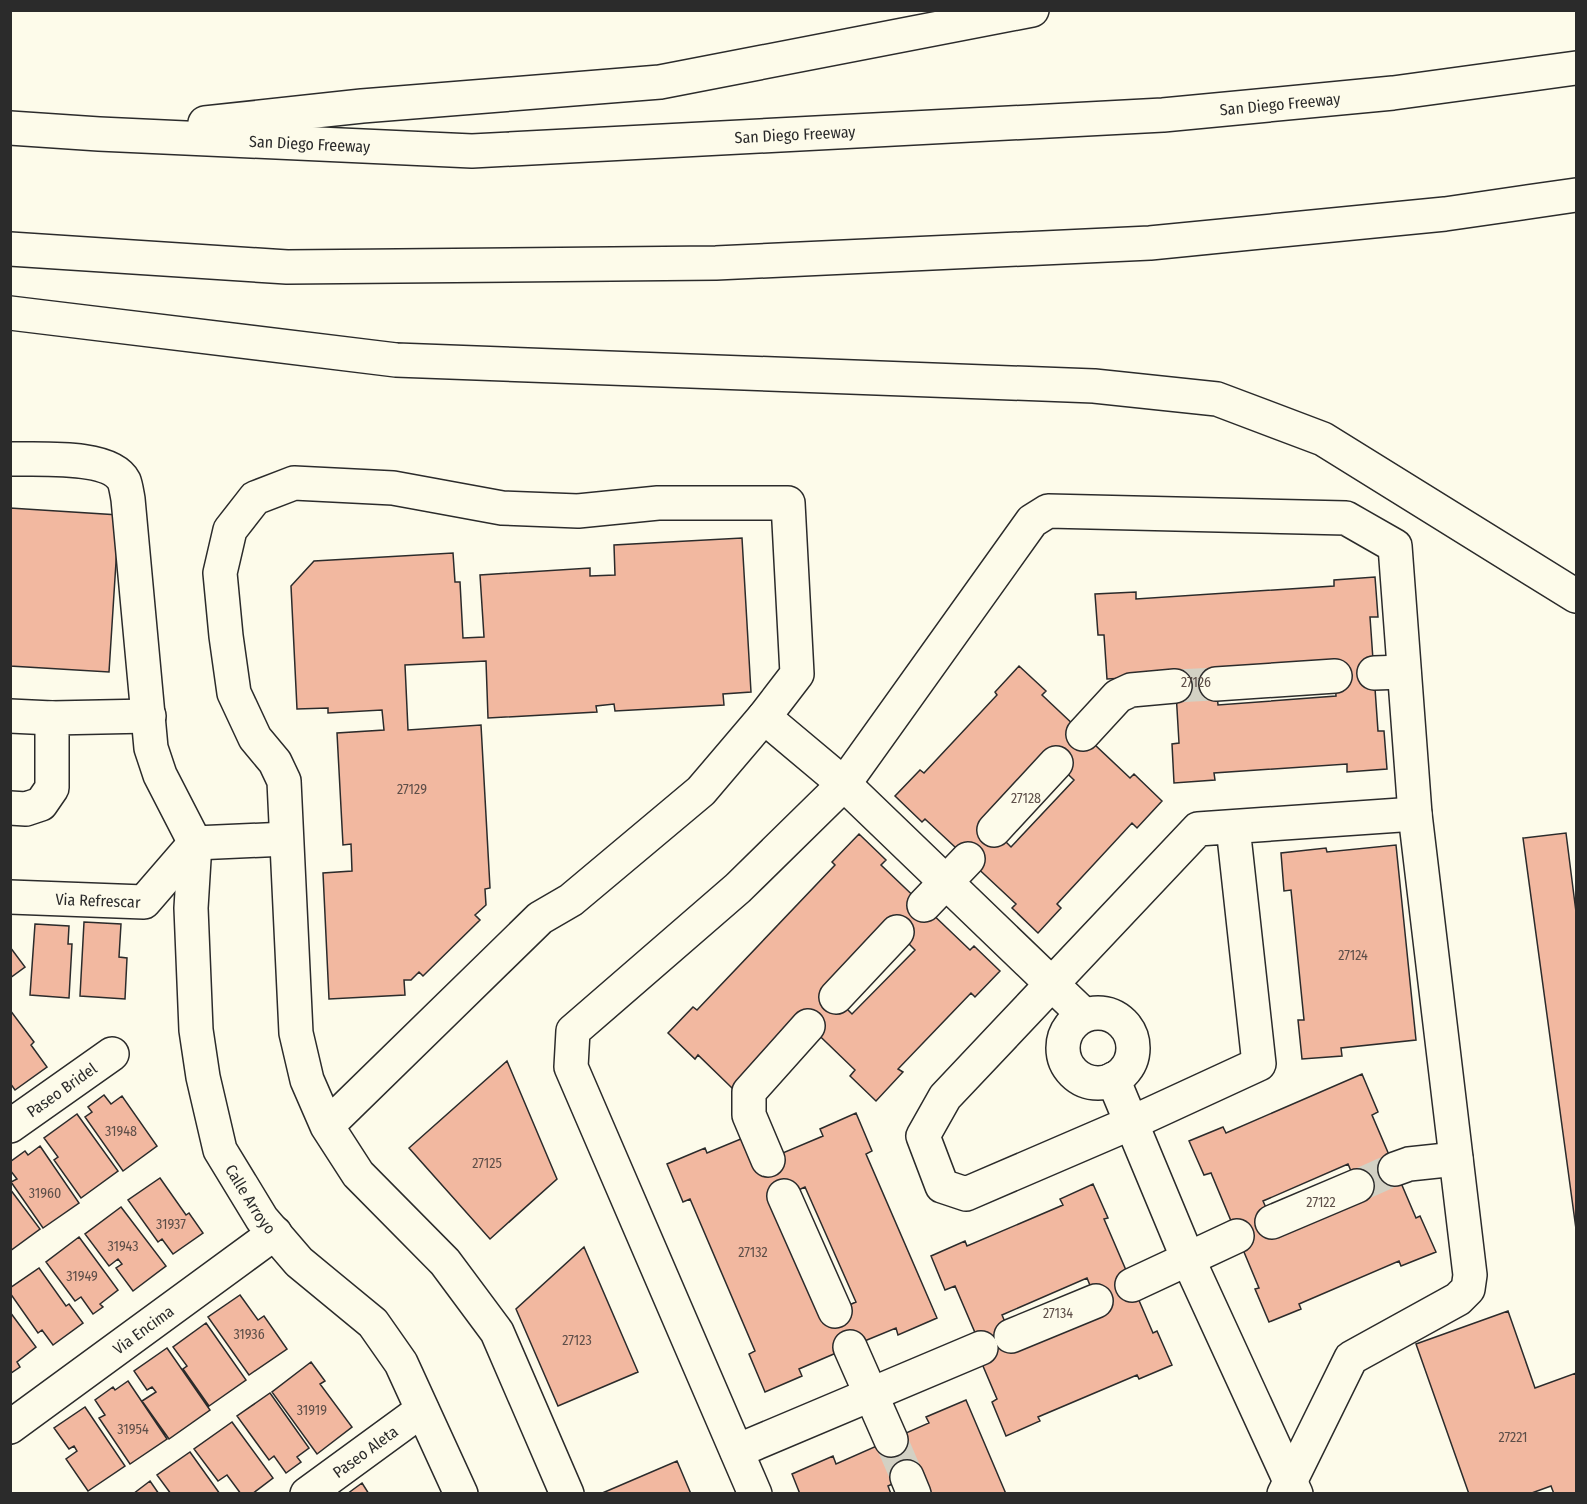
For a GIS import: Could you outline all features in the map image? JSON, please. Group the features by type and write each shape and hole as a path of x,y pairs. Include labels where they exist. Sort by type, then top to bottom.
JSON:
{"main road":[{"path":"99,134 362,106 660,82 1032,10"},
{"name":"San Diego Freeway","path":"10,128 472,151 1163,115 1393,93 1576,68"},
{"path":"10,249 287,267 716,263 1150,243 1445,214 1576,195"},
{"path":"10,313 396,360 1094,386 1216,399 1323,439 1576,596"},
{"path":"10,459 93,462 113,470 123,480 128,499 151,748 160,775 195,843 286,839"},
{"path":"327,1126 540,918 571,900 701,790 764,717 797,674 788,503 658,503 567,510 502,508 393,488 294,483 255,498 230,530 220,573 234,693 255,738 275,762 284,781 296,1033 307,1080 327,1126 358,1174 446,1262 497,1332 567,1494"},
{"path":"755,1494 571,1067 573,1031 738,888 844,784 1032,521 1048,511 1346,518 1395,546 1389,673 1415,814 1470,1275 1468,1289 1458,1299 1351,1358 1290,1489"},
{"path":"1216,684 1335,676"},
{"path":"1083,734 1118,696 1131,690 1176,686"},
{"path":"10,716 52,718 149,716"},
{"path":"764,717 844,784 935,894 1051,983 1083,1015"},
{"path":"10,808 26,809 41,804 52,788 52,718"},
{"path":"994,830 1056,763"},
{"path":"1233,827 1259,1064 1131,1123 966,1194 942,1186 923,1136 945,1097 1198,829 1415,814"},
{"name":"Via Refrescar","path":"10,897 144,902 195,843"},
{"name":"Calle Arroyo","path":"195,843 191,908 196,1030 203,1077 220,1150 262,1219 299,1262 373,1323 401,1363 460,1494"},
{"path":"935,894 968,859"},
{"path":"836,997 897,932"},
{"path":"1095,1012 1107,1013 1118,1019 1131,1038 1130,1062 1123,1072 1113,1079 1091,1082 1081,1079 1066,1063 1063,1041 1067,1030 1083,1015 1095,1012"},
{"path":"768,1160 749,1115 749,1092 808,1026"},
{"name":"Paseo Bridel","path":"10,1126 112,1054"},
{"path":"1113,1079 1188,1259 1290,1489"},
{"path":"1395,1169 1409,1164 1456,1159"},
{"path":"1272,1222 1357,1185"},
{"path":"784,1196 835,1311"},
{"name":"Via Encima","path":"10,1426 275,1233"},
{"path":"1132,1285 1238,1236"},
{"path":"1011,1336 1096,1300"},
{"path":"850,1347 891,1440"},
{"path":"737,1451 981,1348"},
{"name":"Paseo Aleta","path":"307,1494 422,1410"}],"building":[{"path":"10,508 119,515 109,672 10,666"},
{"path":"742,538 751,692 723,694 724,705 615,711 614,704 596,706 597,712 488,718 486,661 405,665 408,730 481,725 490,888 485,889 486,905 475,915 480,920 423,976 419,972 411,980 404,980 405,995 329,999 323,873 352,871 351,844 343,845 337,733 384,730 382,710 328,713 328,708 297,709 291,586 314,561 453,553 455,582 460,582 463,638 484,637 480,575 590,568 590,576 615,575 614,545"},
{"path":"1375,577 1378,617 1370,617 1378,731 1384,731 1387,769 1347,772 1347,764 1214,773 1215,780 1174,783 1172,744 1179,743 1175,675 1107,679 1104,635 1098,635 1095,594 1136,592 1136,599 1334,586 1334,580","holes":["1334,661 1336,696 1218,705 1215,669"]},
{"path":"1019,666 1046,691 1042,695 1130,778 1134,774 1162,801 1137,828 1132,823 1057,904 1061,908 1038,933 1012,908 1016,904 925,819 922,822 895,796 920,770 924,773 997,695 995,692","holes":["1048,755 1074,780 1011,847 985,821"]},
{"path":"1566,833 1576,912 1576,1229 1523,838"},
{"path":"859,834 886,860 881,865 970,950 974,946 1000,971 975,997 971,993 898,1069 903,1072 876,1101 850,1076 855,1070 800,1017 732,1088 698,1055 695,1059 668,1033 693,1007 697,1010 835,865 832,862","holes":["889,924 915,950 852,1014 826,988"]},
{"path":"1396,845 1416,1040 1341,1048 1342,1056 1302,1059 1298,1020 1304,1020 1291,890 1284,891 1281,853 1326,848 1327,852"},
{"path":"84,922 121,924 119,957 127,958 125,999 80,996"},
{"path":"35,924 69,926 68,944 72,944 69,998 30,995"},
{"path":"10,947 25,967 10,978"},
{"path":"10,1010 34,1042 31,1045 47,1067 15,1090 10,1083"},
{"path":"507,1061 557,1179 490,1239 409,1148"},
{"path":"1362,1074 1378,1112 1372,1115 1416,1218 1420,1216 1436,1252 1401,1266 1399,1261 1299,1304 1301,1309 1269,1322 1255,1289 1259,1288 1211,1173 1204,1175 1189,1141 1223,1127 1226,1133","holes":["1348,1164 1363,1199 1278,1235 1263,1201"]},
{"path":"104,1095 111,1104 122,1096 157,1146 123,1171 85,1117 92,1112 88,1107"},
{"path":"856,1113 872,1151 866,1154 937,1318 898,1335 896,1328 850,1347 799,1369 802,1376 765,1392 749,1354 755,1351 690,1199 683,1202 667,1164 705,1148 707,1153 748,1136 759,1163 823,1136 820,1129","holes":["805,1187 856,1302 821,1317 772,1202"]},
{"path":"77,1114 118,1171 81,1198 54,1160 58,1157 44,1138"},
{"path":"40,1146 79,1203 43,1228 11,1182 17,1179 10,1170 10,1162 25,1151 28,1155"},
{"path":"160,1178 186,1215 189,1213 203,1233 173,1254 162,1239 158,1242 128,1200"},
{"path":"1093,1184 1108,1218 1104,1219 1153,1333 1157,1331 1172,1365 1139,1379 1137,1375 1038,1417 1040,1421 1006,1436 992,1402 997,1399 980,1359 985,1356 955,1286 945,1290 931,1256 965,1241 967,1246 1063,1205 1060,1199","holes":["1087,1278 1101,1312 1016,1348 1002,1315"]},
{"path":"10,1189 40,1229 10,1251"},
{"path":"121,1207 166,1266 133,1291 116,1268 122,1264 118,1259 109,1266 85,1234"},
{"path":"79,1237 118,1290 100,1304 103,1307 93,1314 81,1297 75,1301 46,1262"},
{"path":"584,1247 638,1372 558,1406 516,1309"},
{"path":"39,1268 66,1306 69,1304 83,1323 53,1345 42,1330 38,1333 10,1293 10,1288"},
{"path":"240,1295 258,1320 264,1316 287,1349 249,1375 208,1317"},
{"path":"1508,1311 1535,1388 1576,1373 1576,1494 1554,1494 1551,1486 1529,1494 1469,1494 1416,1344"},
{"path":"10,1312 36,1347 17,1362 20,1367 11,1373"},
{"path":"206,1323 246,1380 209,1406 183,1369 187,1366 173,1347"},
{"path":"167,1348 210,1410 169,1439 142,1401 156,1392 152,1387 147,1390 134,1371"},
{"path":"311,1362 325,1381 320,1384 352,1427 317,1454 272,1392"},
{"path":"128,1381 167,1439 130,1464 99,1418 105,1415 95,1400 113,1387 115,1390"},
{"path":"270,1393 309,1448 297,1457 301,1462 286,1473 274,1456 269,1460 237,1416"},
{"path":"966,1400 1006,1494 929,1494 919,1472 888,1486 891,1494 800,1494 792,1474 833,1456 836,1464 929,1423 926,1417"},
{"path":"85,1407 125,1466 88,1491 66,1459 77,1451 74,1446 69,1449 54,1428"},
{"path":"232,1422 273,1478 252,1494 241,1494 227,1475 218,1481 194,1449"},
{"path":"190,1452 220,1494 171,1494 157,1475"},
{"path":"677,1461 691,1494 600,1494"},
{"path":"150,1481 159,1494 133,1494"},
{"path":"362,1483 369,1494 347,1494"}],"tunnel":[{"path":"1175,686 1216,684"},
{"path":"1357,1186 1395,1169"},
{"path":"891,1440 907,1477"}]}
